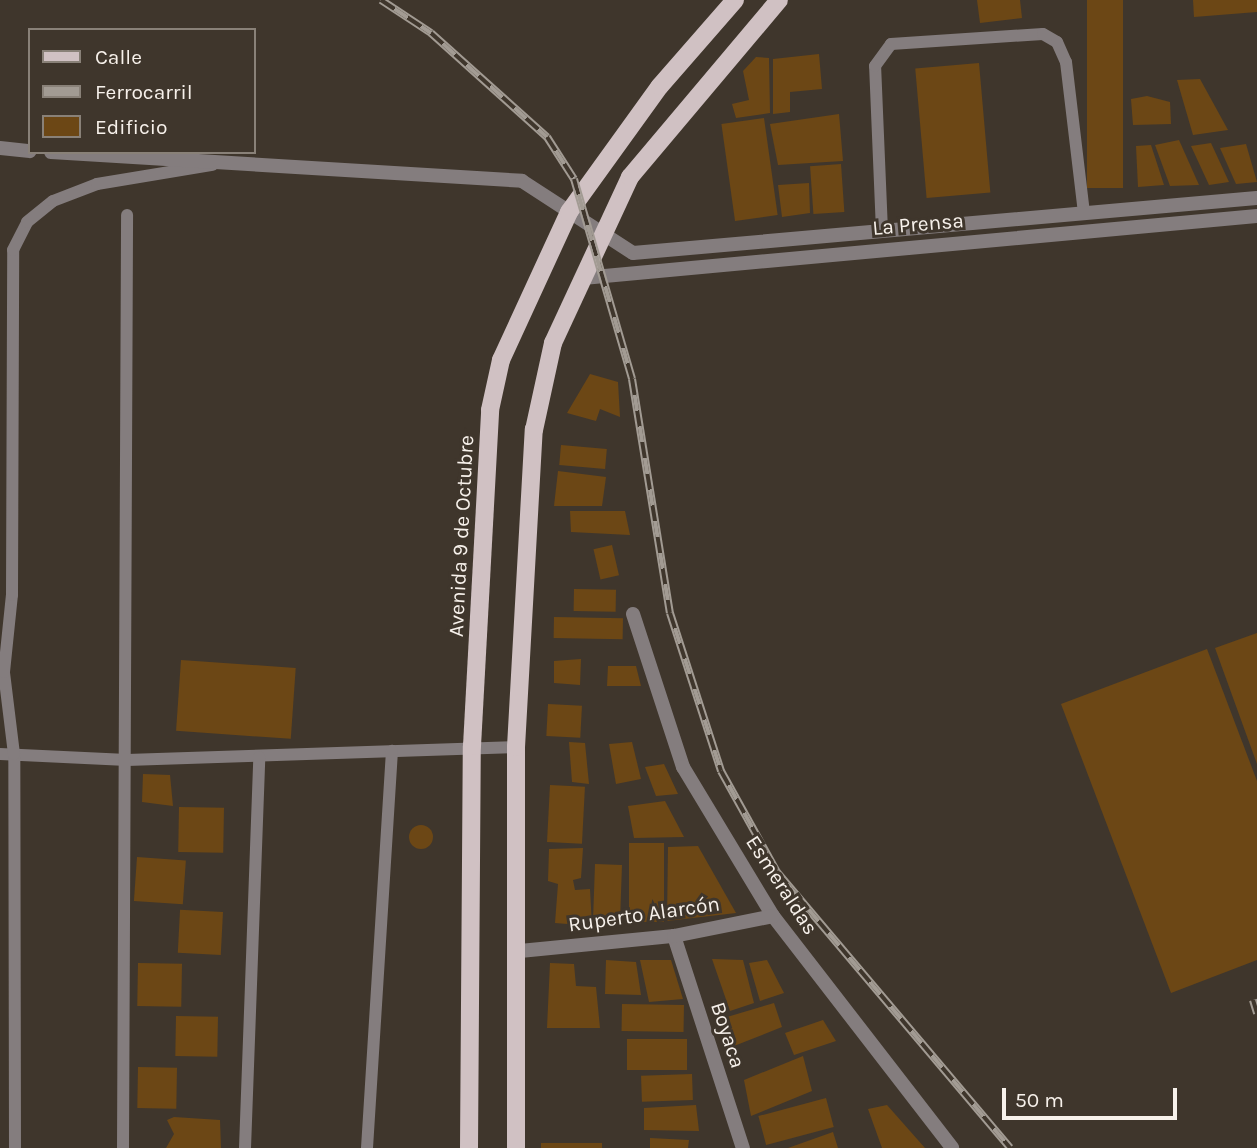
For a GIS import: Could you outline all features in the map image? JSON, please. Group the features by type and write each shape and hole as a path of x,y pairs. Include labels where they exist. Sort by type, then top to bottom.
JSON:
{"main road":[{"name":"Avenida 9 de Octubre","path":"470,1148 472,746 490,410 519,314 569,212 660,86 735,0"},
{"path":"516,1148 520,951 516,747 534,430 553,343 600,235 653,147 779,0"}],"street":[{"path":"0,148 28,151"},
{"name":"La Prensa","path":"82,154 522,181 600,235 633,253 1257,198"},
{"name":"La Prensa","path":"583,278 1257,216"},
{"name":"Esmeraldas","path":"633,614 683,767 773,916 952,1148"},
{"name":"Ruperto Alarcón","path":"520,951 674,936 773,916"},
{"name":"Boyaca","path":"674,936 743,1148"}],"lane":[{"path":"882,231 875,66 891,44 1043,34 1057,42 1066,62 1084,213"},
{"path":"15,1148 14,754 4,672 12,582 13,250 27,222 53,201 97,184 222,163"},
{"path":"123,1148 127,760 127,215"},
{"path":"0,754 127,760 258,757 472,746 516,747"},
{"path":"368,1148 392,751"},
{"path":"245,1148 258,757"}],"building":[{"path":"977,0 1020,0 1022,18 980,23"},
{"path":"1087,0 1123,0 1123,188 1087,188"},
{"path":"1193,0 1257,0 1257,12 1194,17"},
{"path":"819,54 822,89 790,92 790,112 773,114 773,59"},
{"path":"756,57 769,58 770,113 736,118 732,104 749,100 743,71"},
{"path":"979,63 990,193 927,198 915,69"},
{"path":"1200,79 1228,130 1193,135 1177,80"},
{"path":"1147,96 1170,102 1171,124 1133,125 1131,99"},
{"path":"839,114 843,161 778,165 770,124"},
{"path":"764,118 778,215 735,221 721,124"},
{"path":"1179,140 1199,185 1170,186 1155,145"},
{"path":"1211,143 1229,182 1209,185 1191,146"},
{"path":"1246,144 1257,182 1236,184 1220,148"},
{"path":"1151,145 1164,185 1138,187 1136,146"},
{"path":"841,164 844,212 813,214 810,166"},
{"path":"809,183 810,213 782,217 778,185"},
{"path":"590,374 618,382 620,417 600,409 596,421 567,413"},
{"path":"561,445 607,449 605,469 559,465"},
{"path":"558,471 606,477 602,506 554,506"},
{"path":"570,511 625,511 630,535 571,532"},
{"path":"612,545 619,575 600,579 593,549"},
{"path":"574,589 616,590 616,612 574,611"},
{"path":"554,617 623,618 623,639 554,638"},
{"path":"1257,633 1257,764 1215,648"},
{"path":"1207,649 1257,781 1257,960 1171,993 1061,704"},
{"path":"581,659 580,685 554,683 554,661"},
{"path":"181,660 296,668 291,739 176,731"},
{"path":"608,666 636,666 641,686 607,686"},
{"path":"548,704 582,706 580,738 546,736"},
{"path":"569,742 585,743 589,784 572,782"},
{"path":"632,742 641,779 616,784 609,744"},
{"path":"664,764 678,794 656,796 645,767"},
{"path":"143,774 170,775 173,806 142,802"},
{"path":"550,785 585,787 582,844 547,842"},
{"path":"665,801 684,837 634,838 628,806"},
{"path":"179,807 224,808 223,853 178,852"},
{"path":"421,825 430,828 433,837 430,846 421,849 412,846 409,837 412,828"},
{"path":"629,843 664,843 664,922 629,922"},
{"path":"698,846 736,913 667,921 668,847"},
{"path":"583,848 581,878 573,880 575,890 590,889 592,926 555,923 558,884 548,881 549,849"},
{"path":"137,857 186,860 183,904 134,901"},
{"path":"595,864 622,865 620,918 593,917"},
{"path":"180,910 223,912 221,955 178,953"},
{"path":"712,959 743,960 754,1003 730,1011"},
{"path":"606,960 636,962 641,995 605,994"},
{"path":"640,960 671,960 683,999 649,1002"},
{"path":"767,960 784,993 760,1001 749,963"},
{"path":"138,963 182,964 181,1007 137,1006"},
{"path":"550,963 574,964 576,986 596,987 600,1028 547,1028"},
{"path":"774,1003 782,1027 734,1046 727,1017"},
{"path":"622,1004 684,1005 684,1032 622,1031"},
{"path":"176,1016 218,1017 217,1057 175,1056"},
{"path":"823,1020 836,1041 794,1055 785,1033"},
{"path":"627,1039 687,1039 687,1070 627,1070"},
{"path":"803,1056 812,1091 751,1116 744,1080"},
{"path":"138,1067 177,1068 176,1109 137,1108"},
{"path":"692,1074 693,1100 642,1102 641,1076"},
{"path":"826,1098 834,1127 766,1145 758,1116"},
{"path":"696,1105 699,1131 644,1130 644,1108"},
{"path":"887,1105 925,1148 882,1148 868,1109"},
{"path":"174,1117 220,1120 221,1148 166,1148 174,1134 167,1120"},
{"path":"833,1132 838,1148 788,1148"},
{"path":"650,1138 689,1140 688,1148 650,1148"},
{"path":"541,1143 602,1143 602,1148 541,1148"}],"railway":[{"path":"381,0 431,33 547,137 574,179 632,379 670,613 721,771 777,872 1010,1148"},
{"path":"1253,1000 1257,1013"}]}
